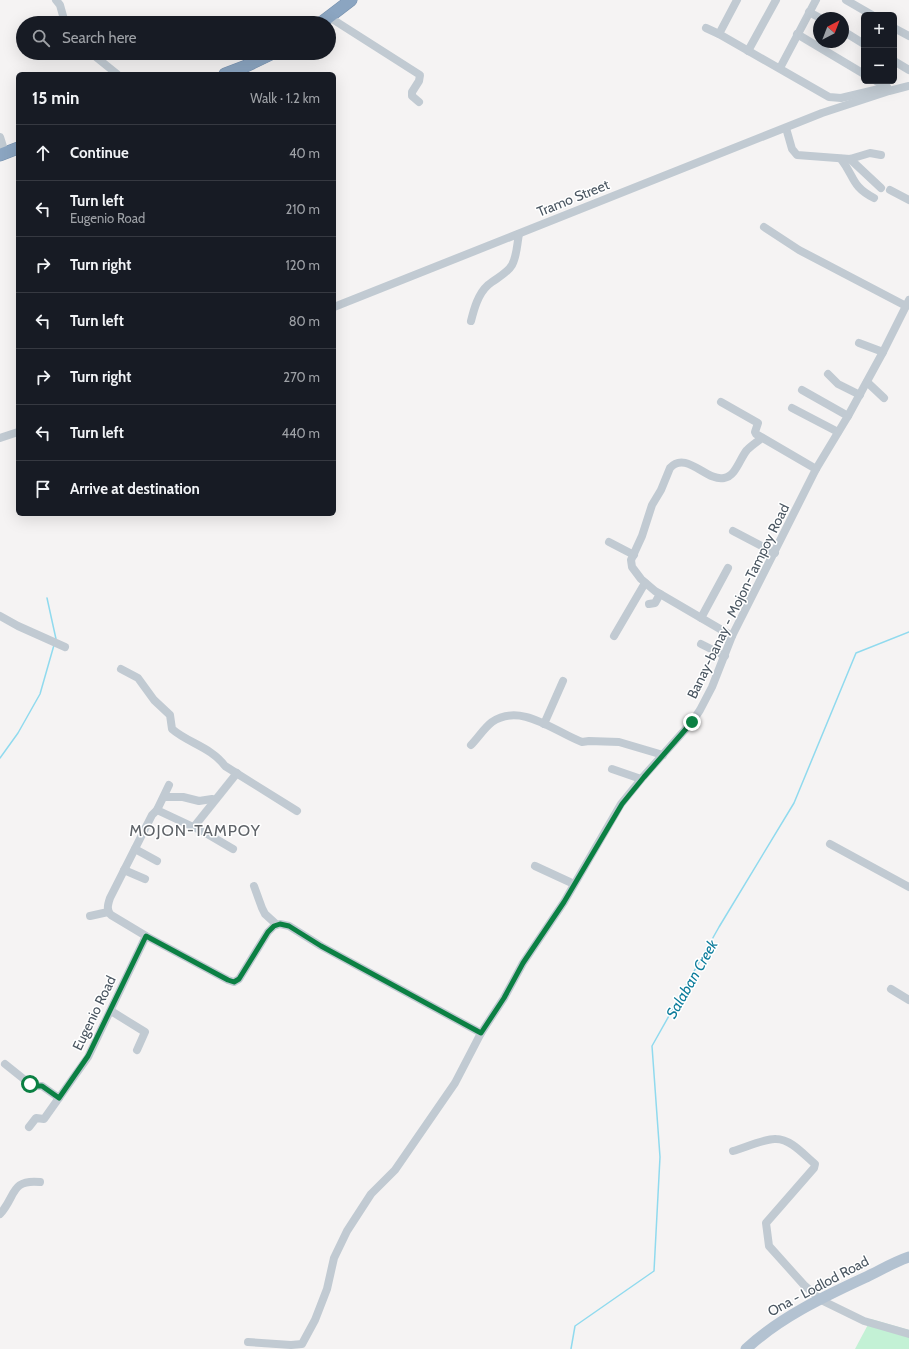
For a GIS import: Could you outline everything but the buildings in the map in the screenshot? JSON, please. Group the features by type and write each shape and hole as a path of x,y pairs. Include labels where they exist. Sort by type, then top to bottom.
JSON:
{"highway":[{"path":"329,16 346,1"},
{"path":"230,72 258,60"},
{"path":"3,154 16,149"}],"main road":[{"name":"Ona - Lodlod Road","path":"746,1349 761,1335 796,1313 909,1257"}],"street":[{"path":"56,0 60,5 63,16"},
{"path":"719,34 737,0"},
{"path":"748,51 776,0"},
{"path":"780,68 816,0"},
{"path":"846,0 867,12"},
{"path":"809,12 813,14"},
{"path":"336,26 420,75 419,81 412,92 412,96 419,102"},
{"path":"706,28 780,68 829,97 841,98 909,81"},
{"path":"897,30 909,36"},
{"path":"798,34 861,72"},
{"path":"849,35 861,42"},
{"path":"100,60 115,72"},
{"path":"897,63 909,70"},
{"path":"882,84 887,87"},
{"name":"Tramo Street","path":"336,306 822,113 889,90 909,86"},
{"path":"786,128 792,149 797,155 841,159 850,159 870,153 880,155"},
{"path":"0,137 3,154"},
{"path":"841,159 849,170 855,184 874,198"},
{"path":"850,159 880,188"},
{"path":"890,190 909,200"},
{"path":"764,228 799,250 908,303"},
{"path":"471,321 482,292 488,285 508,271 512,265 515,259 519,234"},
{"name":"Banay-banay - Mojon-Tampoy Road","path":"248,1342 291,1345 302,1344 315,1320 326,1289 334,1258 347,1231 371,1194 395,1170 455,1083 481,1033 501,1003 523,963 574,884 622,804 641,779 692,722 700,710 712,687 732,636 816,469 860,395 908,303"},
{"path":"859,343 883,352"},
{"path":"828,374 838,384 860,395"},
{"path":"867,382 884,398"},
{"path":"802,390 848,416"},
{"path":"721,402 758,423 754,432 762,438 816,469"},
{"path":"792,408 838,432"},
{"path":"0,438 16,433"},
{"path":"732,636 660,594 645,583 636,574 632,567 631,560 642,536 652,505 661,490 672,465 684,463 718,478 726,478 734,471 747,450 762,438"},
{"path":"733,531 775,553"},
{"path":"609,542 634,555"},
{"path":"701,618 728,568"},
{"path":"614,636 645,583"},
{"path":"649,604 655,603 660,594"},
{"path":"0,616 18,626 65,647"},
{"path":"701,644 725,656"},
{"path":"121,669 138,678 154,700 170,715 172,729 219,758 225,766 237,772 297,811"},
{"path":"544,724 563,681"},
{"path":"471,745 491,723 499,718 521,716 530,718 582,742 620,742 663,755"},
{"path":"612,769 641,779"},
{"path":"193,828 237,772"},
{"path":"108,912 110,898 169,785"},
{"path":"164,797 183,797 199,801 212,799"},
{"path":"157,810 204,832 233,849"},
{"path":"830,844 909,887"},
{"path":"135,850 157,861"},
{"path":"535,866 574,884"},
{"path":"124,870 145,879"},
{"path":"254,886 265,914 276,924 289,926 321,946 481,1033"},
{"path":"90,916 108,912 146,936 234,982 239,979 262,941 276,924"},
{"name":"Eugenio Road","path":"29,1127 36,1118 44,1119 88,1056 146,936"},
{"path":"891,989 909,1000"},
{"path":"111,1011 145,1032 137,1050"},
{"path":"5,1064 30,1084 34,1086 42,1086 59,1098"},
{"path":"733,1151 775,1138 785,1141 816,1165 766,1224 769,1246 804,1285 821,1300 864,1321 909,1334"},
{"path":"0,1214 15,1190 22,1184 30,1181 40,1182"}],"green space":[{"path":"871,1319 909,1330 909,1349 855,1349"}],"waterway":[{"path":"47,598 56,639"},
{"name":"Salaban Creek","path":"571,1349 575,1326 654,1271 660,1157 652,1046 719,927 794,803 856,653 909,632"},
{"path":"0,758 18,733 40,694 54,645"}],"district":[{"name":"MOJON-TAMPOY","path":"195,830"}],"route":[{"path":"30,1084 34,1086 42,1086 59,1098 88,1056 146,936 234,982 239,979 268,932 276,924 289,926 321,946 481,1033 504,998 523,963 564,902 622,804 692,722"}]}
